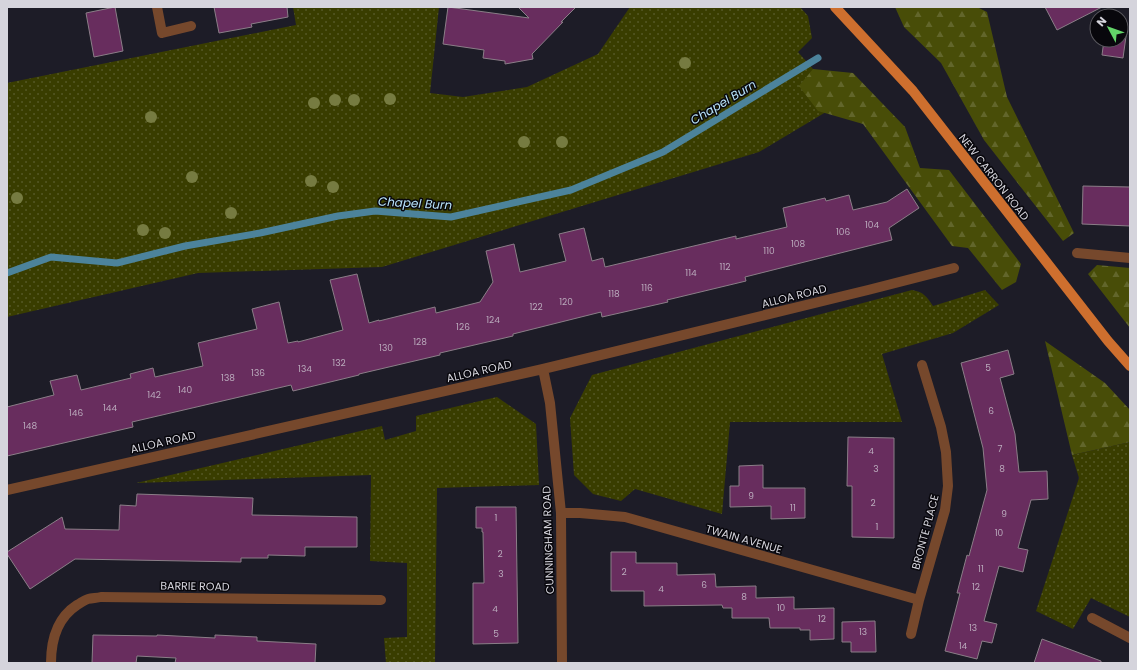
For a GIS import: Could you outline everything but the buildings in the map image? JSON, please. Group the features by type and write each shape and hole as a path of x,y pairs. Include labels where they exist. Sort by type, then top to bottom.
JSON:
{"main road":[{"name":"NEW CARRON ROAD","path":"835,7 912,91 1088,317 1130,366"}],"street":[{"path":"157,7 162,33 191,26"},
{"path":"1078,253 1130,258"},
{"name":"ALLOA ROAD","path":"7,490 543,369 954,268"},
{"name":"BRONTE PLACE","path":"911,634 919,600 945,510 948,486 946,452 941,426 922,365"},
{"name":"CUNNINGHAM ROAD","path":"543,369 550,403 561,514 562,663"},
{"name":"TWAIN AVENUE","path":"561,514 580,513 625,518 919,600"},
{"name":"BARRIE ROAD","path":"51,663 51,650 54,636 61,620 73,608 87,599 101,597 381,600"},
{"path":"1092,618 1130,638"}],"shaded area":[{"path":"293,7 439,7 430,93 463,97 527,87 598,54 630,7 800,7 808,16 812,38 798,52 813,69 846,100 759,152 382,267 198,273 7,317 7,83 296,25"},
{"path":"912,290 925,295 933,306 985,290 999,305 953,333 882,354 902,422 730,422 722,514 635,489 621,501 593,494 574,475 570,418 592,375"},
{"path":"497,397 536,424 539,485 437,488 435,663 386,663 384,638 407,637 407,563 370,561 371,475 136,483 382,426 385,440 416,431 416,416"},
{"path":"1130,442 1130,617 1091,598 1073,629 1036,611 1079,478 1072,455"}],"green space":[{"path":"895,7 977,7 987,12 1007,97 1074,233 1063,241 984,140 941,63 904,27"},
{"path":"813,69 853,73 905,127 920,168 949,170 1021,264 1016,282 1002,290 968,248 952,246 863,124 818,111 799,86"},
{"path":"1097,265 1130,268 1130,328 1088,274"},
{"path":"1045,341 1105,383 1130,410 1130,442 1072,455"}],"waterway":[{"name":"Chapel Burn","path":"7,273 51,257 117,263 185,246 260,233 338,216 375,211 451,217 571,190 663,152 818,58"}]}
